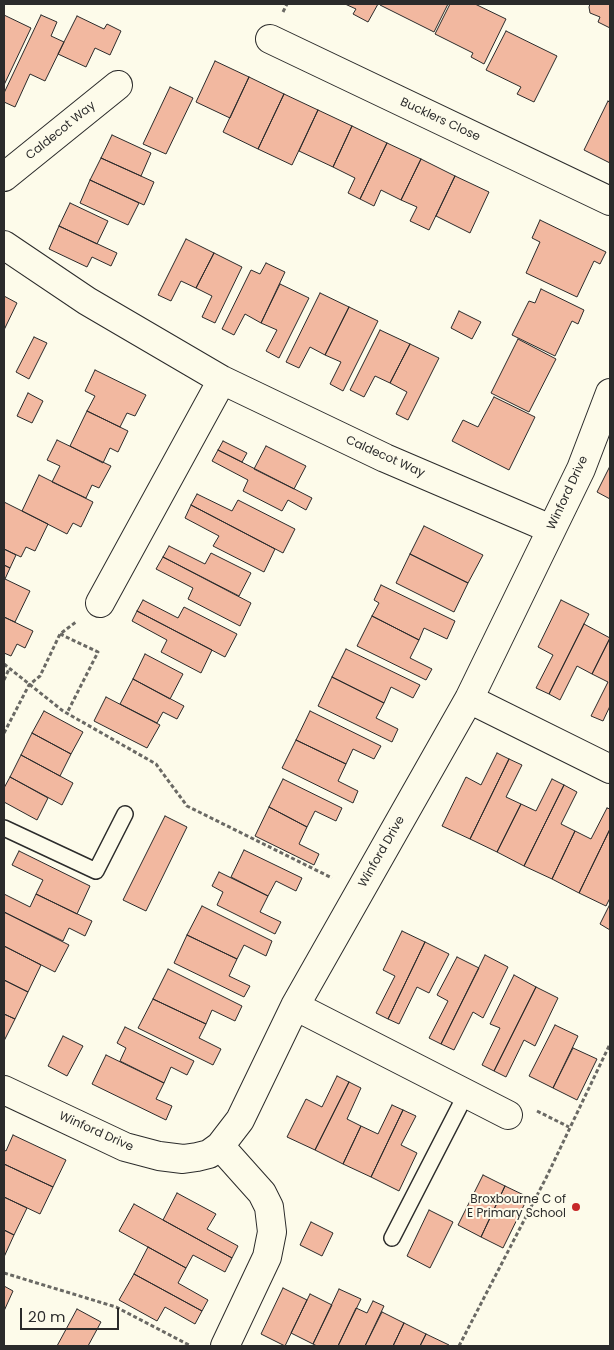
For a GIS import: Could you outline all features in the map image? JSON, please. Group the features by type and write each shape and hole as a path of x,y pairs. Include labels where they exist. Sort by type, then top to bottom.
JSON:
{"street":[{"name":"Bucklers Close","path":"270,39 610,201"},
{"name":"Caldecot Way","path":"4,177 118,85"},
{"name":"Caldecot Way","path":"4,245 87,301 222,380 384,458 551,529"},
{"path":"100,603 222,380"},
{"name":"Winford Drive","path":"4,1090 125,1147 159,1156 183,1159 197,1157 209,1154 220,1146 240,1120 295,1006 469,699 581,469 610,393"},
{"path":"469,699 610,769"},
{"path":"295,1006 508,1115"},
{"path":"220,1146 262,1193 269,1206 272,1232 267,1257 225,1346"}],"lane":[{"path":"4,828 96,871 125,814"},
{"path":"392,1238 466,1094"}],"path":[{"path":"4,733 29,685 40,676 60,634 100,603"},
{"path":"60,634 98,652 67,713"},
{"path":"4,664 67,713 156,764 187,806 360,891"},
{"path":"4,680 9,669"},
{"path":"459,1346 546,1178 610,1044"},
{"path":"4,1272 116,1307 191,1346"}],"building":[{"path":"345,4 378,4 368,22 353,14 356,9"},
{"path":"380,4 448,4 434,32"},
{"path":"450,4 475,4 506,19 484,64 471,57 473,53 435,34"},
{"path":"590,4 610,4 610,28 598,22 600,17 590,13"},
{"path":"4,15 31,28 4,85"},
{"path":"41,15 57,22 51,36 64,42 45,81 30,74 15,107 4,102 4,93"},
{"path":"77,16 104,29 107,24 121,31 110,55 95,48 86,67 58,54"},
{"path":"506,31 557,56 534,102 517,94 521,87 486,70"},
{"path":"215,61 249,77 230,118 196,102"},
{"path":"249,77 284,94 258,149 223,132"},
{"path":"170,87 193,98 166,154 143,144"},
{"path":"284,94 318,110 292,165 258,149"},
{"path":"608,101 610,103 610,163 584,150"},
{"path":"318,110 352,126 333,167 299,151"},
{"path":"352,126 387,143 360,199 348,193 355,178 333,167"},
{"path":"112,135 151,153 141,176 101,158"},
{"path":"387,143 421,159 401,200 381,190 374,206 360,199"},
{"path":"101,158 154,182 144,205 90,180"},
{"path":"421,159 455,176 429,230 410,221 417,207 401,200"},
{"path":"455,176 489,192 470,233 436,216"},
{"path":"90,180 139,203 128,225 80,203"},
{"path":"70,203 108,221 97,244 59,226"},
{"path":"540,220 606,252 600,264 594,261 577,297 526,273 540,242 532,238"},
{"path":"59,226 117,253 111,266 92,257 87,267 49,249"},
{"path":"186,239 214,253 196,288 181,281 171,301 158,295"},
{"path":"214,253 242,267 215,323 202,317 212,296 196,288"},
{"path":"266,263 285,272 261,323 245,314 234,335 222,329 251,270 260,274"},
{"path":"280,284 309,298 279,358 266,351 277,330 261,323"},
{"path":"541,289 584,310 578,324 572,321 555,356 512,335 529,301 535,303"},
{"path":"320,293 349,307 325,355 310,347 299,368 286,362"},
{"path":"4,296 17,303 4,330"},
{"path":"349,307 378,321 343,391 330,384 341,362 325,355"},
{"path":"459,311 481,322 472,339 451,328"},
{"path":"380,330 410,344 390,383 375,376 364,397 350,390"},
{"path":"34,337 47,343 29,379 16,372"},
{"path":"518,339 556,359 529,412 491,393"},
{"path":"410,344 439,358 408,420 396,414 407,392 390,383"},
{"path":"95,370 146,395 135,416 127,413 120,427 87,411 95,396 85,391"},
{"path":"28,393 43,401 32,423 17,416"},
{"path":"494,397 535,417 509,470 452,441 463,420 478,427"},
{"path":"87,411 128,431 118,452 110,448 103,463 70,446"},
{"path":"57,440 111,466 99,488 92,485 86,498 52,482 60,466 47,460"},
{"path":"223,441 247,453 242,462 218,450"},
{"path":"266,446 306,466 294,489 254,469"},
{"path":"218,450 312,498 306,510 288,500 282,511 243,491 248,480 212,461"},
{"path":"610,466 610,499 597,492"},
{"path":"39,475 93,502 81,527 73,523 67,534 22,511"},
{"path":"197,494 232,511 238,500 295,529 283,553 191,505"},
{"path":"4,502 48,524 35,551 26,547 21,557 4,549"},
{"path":"191,505 275,549 264,572 213,546 219,536 185,518"},
{"path":"424,526 483,555 468,583 410,554"},
{"path":"169,546 205,564 211,553 251,573 239,596 163,557"},
{"path":"4,549 16,555 10,568 4,565"},
{"path":"410,554 468,583 454,612 396,583"},
{"path":"163,557 251,603 240,626 188,599 193,588 156,569"},
{"path":"4,565 10,568 5,579 30,591 15,622 4,617"},
{"path":"381,585 455,621 447,639 424,628 419,640 372,616 379,603 374,600"},
{"path":"143,600 178,618 184,607 237,634 225,657 137,611"},
{"path":"561,600 589,614 549,694 536,688 553,655 538,647"},
{"path":"137,611 212,650 201,673 161,652 167,640 132,621"},
{"path":"372,616 419,640 410,658 432,669 426,680 357,646"},
{"path":"4,617 33,631 25,648 17,644 11,656 4,653"},
{"path":"584,624 610,638 592,674 577,666 560,700 549,694"},
{"path":"610,638 610,706 603,721 591,716 608,682 592,674"},
{"path":"346,649 420,685 413,698 391,687 384,703 332,677"},
{"path":"145,654 183,674 170,699 133,679"},
{"path":"332,677 384,703 376,718 398,729 392,742 318,706"},
{"path":"133,679 184,706 177,719 163,712 157,723 120,704"},
{"path":"106,697 160,725 147,748 94,721"},
{"path":"44,711 83,732 71,754 32,733"},
{"path":"310,711 381,746 374,759 353,749 346,764 296,740"},
{"path":"32,733 71,754 60,776 21,755"},
{"path":"296,740 346,764 338,781 358,791 353,803 282,768"},
{"path":"497,753 509,759 470,839 442,826 466,777 481,785"},
{"path":"21,755 73,783 62,805 10,777"},
{"path":"509,759 522,765 506,797 521,804 497,852 470,839"},
{"path":"10,777 48,798 37,820 4,802 4,788"},
{"path":"283,779 342,808 336,821 315,811 307,827 269,807"},
{"path":"552,779 564,785 524,866 497,852 521,804 536,811"},
{"path":"564,785 577,792 561,824 575,831 552,879 524,866"},
{"path":"269,807 307,827 299,844 319,854 314,865 255,836"},
{"path":"607,808 610,809 610,829 579,893 552,879 575,831 591,839"},
{"path":"165,816 187,827 146,911 123,900"},
{"path":"610,829 610,898 606,906 579,893"},
{"path":"244,850 302,878 296,891 276,881 268,896 231,877"},
{"path":"19,851 90,886 77,914 36,894 43,880 12,865"},
{"path":"219,872 268,896 260,912 281,922 275,934 217,905 223,892 212,886"},
{"path":"4,894 30,907 36,894 92,921 85,936 69,928 63,941 4,912"},
{"path":"610,904 610,930 600,924"},
{"path":"202,906 272,941 266,956 244,945 237,959 187,935"},
{"path":"4,912 69,945 55,972 4,946"},
{"path":"402,931 425,942 388,1019 376,1013 395,976 383,970"},
{"path":"187,935 237,959 229,976 250,986 244,997 174,963"},
{"path":"425,942 449,954 429,993 417,987 399,1024 388,1019"},
{"path":"4,946 41,965 28,992 4,980"},
{"path":"485,955 508,967 483,1018 473,1012 454,1050 441,1044"},
{"path":"457,957 479,968 441,1044 429,1038 448,1001 437,995"},
{"path":"168,969 242,1006 235,1021 212,1010 206,1024 153,999"},
{"path":"514,975 536,987 494,1071 482,1065 500,1028 490,1024"},
{"path":"4,980 28,992 15,1019 4,1014"},
{"path":"536,987 558,998 535,1046 524,1040 506,1077 494,1071"},
{"path":"153,999 206,1024 199,1038 221,1049 213,1065 138,1028"},
{"path":"4,1014 15,1019 4,1041"},
{"path":"555,1025 578,1036 553,1088 529,1076"},
{"path":"125,1027 194,1061 187,1075 171,1067 164,1083 120,1061 126,1048 117,1043"},
{"path":"63,1036 83,1046 67,1076 48,1066"},
{"path":"573,1048 597,1059 577,1100 553,1088"},
{"path":"106,1055 164,1083 156,1099 172,1106 166,1120 92,1084"},
{"path":"337,1076 349,1082 315,1150 287,1137 306,1099 322,1107"},
{"path":"349,1082 361,1088 347,1119 361,1126 343,1164 315,1150"},
{"path":"392,1105 403,1110 371,1177 343,1164 361,1126 378,1134"},
{"path":"403,1110 416,1116 401,1145 417,1153 399,1191 371,1177"},
{"path":"13,1135 66,1160 53,1187 4,1164 4,1150 6,1151"},
{"path":"4,1164 53,1187 40,1214 4,1197"},
{"path":"483,1175 505,1186 481,1237 458,1225"},
{"path":"505,1186 528,1197 503,1248 481,1237"},
{"path":"177,1193 216,1214 207,1229 238,1246 232,1258 163,1220"},
{"path":"4,1197 27,1208 14,1235 4,1230"},
{"path":"134,1204 232,1258 225,1272 193,1255 186,1268 119,1231"},
{"path":"429,1210 453,1222 430,1268 407,1256"},
{"path":"311,1222 333,1233 322,1256 300,1245"},
{"path":"4,1230 14,1235 4,1257"},
{"path":"148,1247 186,1268 178,1283 208,1300 202,1311 134,1274"},
{"path":"134,1274 202,1311 195,1324 165,1307 157,1321 119,1300"},
{"path":"4,1286 13,1291 4,1311"},
{"path":"283,1288 307,1300 285,1346 261,1334"},
{"path":"339,1289 361,1299 338,1346 317,1346 313,1344"},
{"path":"310,1294 332,1305 313,1344 291,1333"},
{"path":"373,1301 384,1306 365,1346 338,1346 356,1308 367,1313"},
{"path":"77,1309 101,1322 88,1346 57,1346"},
{"path":"382,1312 404,1323 393,1346 365,1346"},
{"path":"404,1323 426,1334 420,1346 393,1346"},
{"path":"426,1334 449,1345 420,1346"}],"place":[{"name":"Broxbourne C of E Primary School","path":"576,1207"}]}
